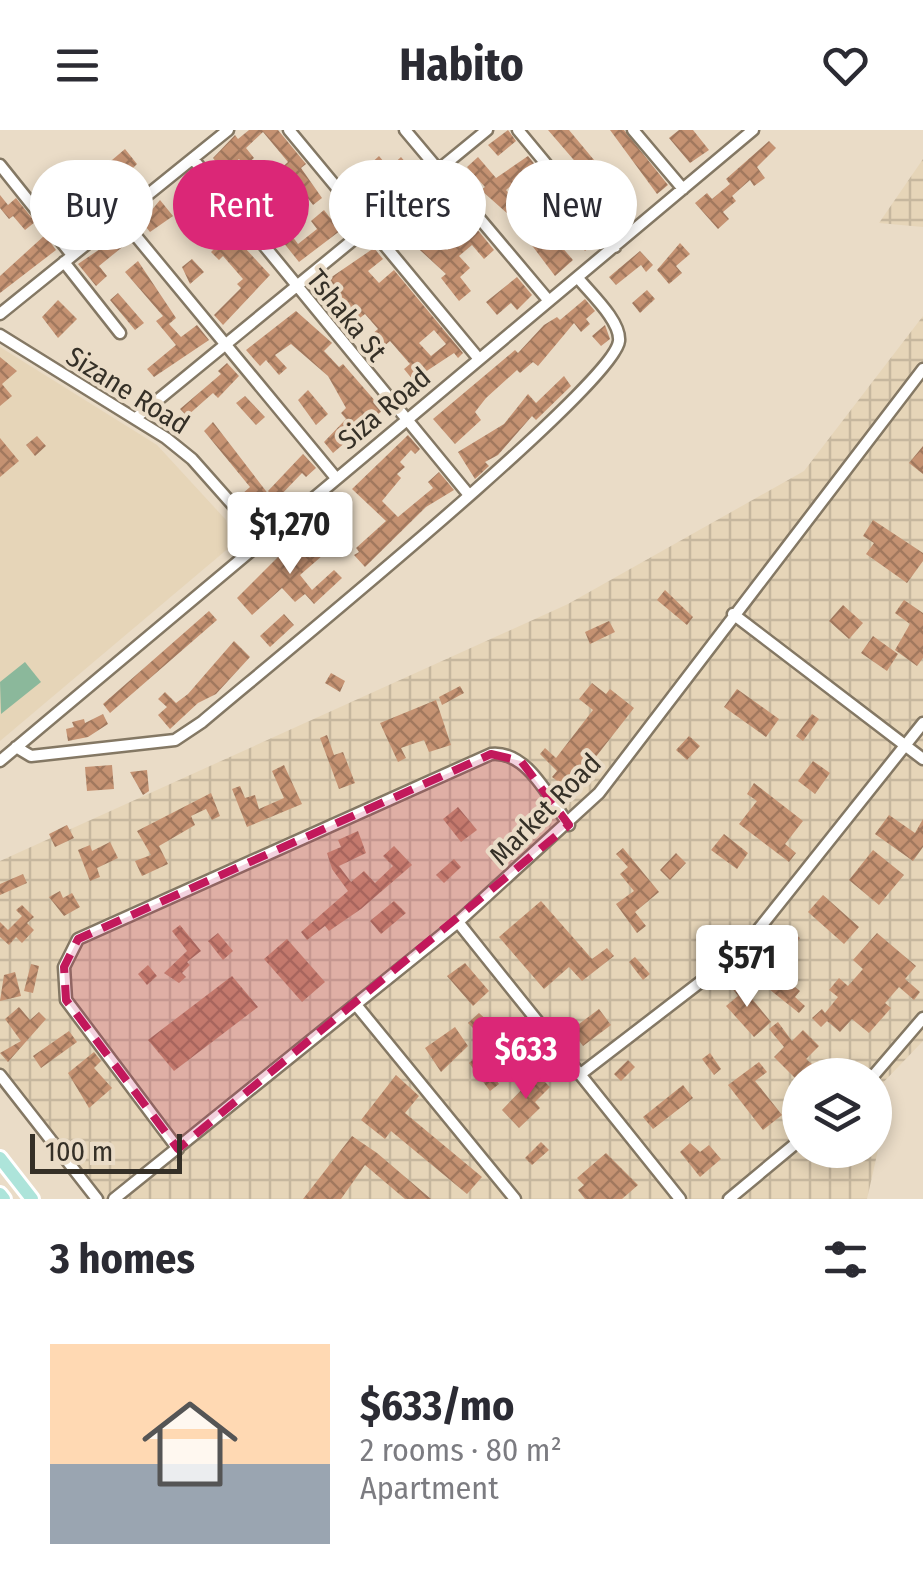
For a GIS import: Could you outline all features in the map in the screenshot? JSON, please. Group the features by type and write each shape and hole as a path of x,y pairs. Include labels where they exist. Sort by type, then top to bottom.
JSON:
{"main road":[{"path":"0,1158 32,1199"}],"street":[{"path":"153,192 228,130"},
{"path":"289,130 329,177"},
{"path":"405,130 430,160"},
{"path":"451,160 487,130"},
{"path":"518,130 543,160"},
{"path":"634,130 682,189"},
{"name":"Siza Road","path":"637,228 753,130"},
{"name":"Tshaka St","path":"193,159 404,420 470,495"},
{"path":"0,165 120,333"},
{"path":"486,226 548,301"},
{"path":"0,314 80,250"},
{"path":"147,250 336,478"},
{"path":"137,417 343,250"},
{"path":"391,250 479,358"},
{"name":"Siza Road","path":"0,761 611,250"},
{"path":"16,747 31,756 176,740 470,495 579,395 617,349 617,328 578,278"},
{"name":"Sizane Road","path":"0,336 137,417 192,458 263,539"},
{"name":"Market Road","path":"114,1199 357,1006 569,825 614,775 923,369"},
{"path":"733,614 923,759"},
{"path":"582,1073 742,950 923,724"},
{"path":"178,1148 66,1000 64,967 78,939 491,754 507,752 521,761 569,825"},
{"path":"458,922 680,1199"},
{"path":"357,1006 515,1199"},
{"path":"889,1058 923,1018"},
{"path":"0,1075 97,1199"},
{"path":"729,1199 782,1155"}],"highlighted area":[{"path":"491,754 521,761 569,825 178,1149 66,1000 64,967 78,939"}],"shaded area":[{"path":"923,159 923,227 879,223"},
{"path":"923,316 923,1041 892,1073 892,1058 782,1058 782,1168 874,1168 867,1199 88,1199 0,1086 0,861 568,604 804,471"},
{"path":"0,347 157,445 226,520 231,546 0,741"}],"green space":[{"path":"25,662 41,682 1,714 0,682"}],"building":[{"path":"249,130 278,130 303,160 286,160 263,132 246,148 252,160 215,160 235,135 238,139"},
{"path":"508,130 516,141 498,156 488,145"},
{"path":"548,130 569,130 594,160 574,160"},
{"path":"610,130 624,130 668,185 657,194 637,167 637,160 632,160"},
{"path":"679,130 693,130 709,150 690,163 669,138"},
{"path":"769,141 776,148 757,167 765,178 754,186 750,180 732,196 736,201 723,212 729,219 718,229 695,203 707,193 712,199 730,184 726,179"},
{"path":"125,149 134,160 112,160"},
{"path":"486,166 496,178 506,171 506,212 486,194"},
{"path":"309,179 322,198 313,205 309,200"},
{"path":"0,195 8,205 16,198 30,216 30,226 25,230 0,208"},
{"path":"160,200 173,216 153,230 153,209"},
{"path":"324,210 329,216 329,239 299,262 289,250 309,250 309,235 317,229 311,221"},
{"path":"486,240 494,250 484,259 476,250 486,250"},
{"path":"680,243 690,254 676,266 682,273 669,284 657,270"},
{"path":"30,249 56,250 0,293 0,276"},
{"path":"98,250 119,250 99,266 107,276 96,286 78,264"},
{"path":"247,250 270,275 223,325 214,315 241,288 237,284 243,279 223,256 219,260 211,252"},
{"path":"376,250 383,259 368,271 379,283 394,270 463,353 458,358 454,353 413,380 404,369 410,364 390,341 383,347 372,334 378,329 365,314 356,321 339,301 333,306 317,287","holes":["434,330 446,344 431,356 419,343"]},
{"path":"420,250 466,250 459,256 470,268 460,277 471,291 459,301 441,278 446,274"},
{"path":"535,250 564,250 573,260 555,276"},
{"path":"640,251 653,265 646,272 641,265 616,285 609,277"},
{"path":"192,259 204,272 190,284 182,267"},
{"path":"138,261 176,318 169,324 181,337 197,325 209,340 154,377 147,369 176,345 156,321 163,316 125,272"},
{"path":"517,277 532,295 517,310 511,303 497,315 486,302"},
{"path":"647,290 655,299 640,313 632,303"},
{"path":"118,293 144,323 135,330 110,300"},
{"path":"585,299 595,311 586,319 590,324 581,332 574,323 538,366 533,362 520,373 517,370 486,398 475,412 481,420 455,444 433,419 515,350 518,353 544,325 557,317 560,320"},
{"path":"58,300 77,319 58,338 42,317"},
{"path":"296,311 332,343 324,351 339,367 343,364 383,410 333,453 324,442 346,419 341,413 346,408 328,376 291,344 275,355 287,368 279,375 266,360 260,366 246,350"},
{"path":"605,325 610,339 601,346 592,336"},
{"path":"0,357 17,371 2,384 12,396 0,406"},
{"path":"227,363 239,376 218,398 213,393 187,416 180,409 221,374 218,371"},
{"path":"564,376 571,386 536,420 532,416 498,455 485,462 489,466 475,479 458,452 504,424 528,394 536,403"},
{"path":"308,390 328,414 316,425 298,400"},
{"path":"245,396 265,417 256,425 236,403"},
{"path":"213,422 269,495 254,508 242,494 250,487 204,431"},
{"path":"408,435 420,449 415,454 411,450 400,462 405,467 397,474 401,478 382,501 398,517 433,488 428,482 439,472 454,490 426,507 365,567 354,555 359,552 356,548 386,521 352,489"},
{"path":"37,436 46,446 35,456 26,445"},
{"path":"0,438 19,461 0,477"},
{"path":"923,446 923,474 909,463"},
{"path":"303,454 316,468 306,477 302,473 276,500 268,491"},
{"path":"873,520 923,553 923,561 907,583 866,554 874,543 863,536"},
{"path":"315,532 330,549 300,575 312,590 334,570 342,578 314,604 305,594 295,602 282,588 252,615 237,598 281,554 285,558"},
{"path":"665,590 693,617 687,625 657,600"},
{"path":"904,600 923,613 923,658 917,666 895,650 910,624 895,613"},
{"path":"843,605 863,623 849,639 829,621"},
{"path":"209,611 217,620 110,713 103,704"},
{"path":"284,614 294,625 270,647 260,636"},
{"path":"609,621 615,632 590,644 585,632"},
{"path":"873,636 898,654 887,671 861,653"},
{"path":"234,641 250,657 216,694 198,703 170,729 158,715 167,707 158,699 165,692 176,703 188,694"},
{"path":"331,673 345,681 340,692 325,683"},
{"path":"592,683 606,694 610,689 634,708 577,781 572,777 564,786 552,777 557,771 540,754 545,748 556,758 593,710 579,699"},
{"path":"460,686 464,693 442,705 439,697"},
{"path":"737,689 779,719 766,737 724,707"},
{"path":"436,700 451,745 429,752 424,740 401,748 406,758 398,762 380,723"},
{"path":"103,714 108,724 88,737 68,741 66,729 74,727 72,722 84,719 85,723"},
{"path":"812,714 819,719 803,741 796,736"},
{"path":"327,735 334,755 343,752 355,783 339,789 320,738"},
{"path":"689,736 700,746 687,760 676,750"},
{"path":"813,761 830,773 815,794 798,781"},
{"path":"112,765 114,789 87,791 85,767"},
{"path":"284,765 302,804 247,827 232,789 240,786 245,798 255,795 259,809 284,798 272,771"},
{"path":"147,770 149,791 143,795 130,772"},
{"path":"754,783 803,821 785,844 796,853 789,862 739,824 757,801 747,794"},
{"path":"211,793 220,816 212,820 206,809 191,816 195,825 159,846 168,864 142,876 135,861 151,855 137,831"},
{"path":"458,807 477,830 461,842 443,819"},
{"path":"889,815 915,833 923,819 923,847 913,861 875,834"},
{"path":"67,825 74,838 55,847 49,834"},
{"path":"358,831 366,853 339,866 351,882 364,871 375,883 393,866 383,856 394,846 412,865 361,909 329,931 325,926 307,940 301,932 348,891 332,869 327,853 341,847 338,840"},
{"path":"724,834 748,853 737,869 711,850"},
{"path":"110,842 118,858 97,868 100,877 90,881 78,850 90,845 92,851"},
{"path":"623,848 659,892 635,912 646,926 637,933 616,904 634,891 620,874 628,867 616,854"},
{"path":"873,850 904,875 879,905 849,880"},
{"path":"676,853 686,863 670,880 660,870"},
{"path":"454,859 461,867 444,883 436,875"},
{"path":"23,874 27,883 0,895 0,884"},
{"path":"60,891 63,898 72,893 80,907 64,916 49,897"},
{"path":"823,895 859,927 844,944 808,912"},
{"path":"394,901 406,913 381,934 370,921"},
{"path":"541,901 592,959 607,948 614,956 582,981 569,967 544,989 499,937"},
{"path":"22,905 34,917 27,923 34,930 22,943 16,937 9,945 0,937 0,922 8,930 22,916 16,910"},
{"path":"180,925 201,951 187,962 190,965 182,973 186,977 179,983 164,973 187,951 172,931"},
{"path":"789,929 800,938 775,971 800,991 795,997 805,1006 799,1013 755,978"},
{"path":"218,933 233,951 223,960 208,941"},
{"path":"877,933 916,966 905,979 920,992 914,1000 899,987 885,1003 891,1008 869,1033 852,1019 840,1032 827,1021 821,1027 812,1018 822,1009 825,1013 838,997 829,990 839,978 848,986 863,969 853,960"},
{"path":"287,939 325,982 302,1002 264,959"},
{"path":"635,957 650,974 643,980 629,962"},
{"path":"465,963 489,991 473,1006 447,976"},
{"path":"31,964 39,966 33,993 24,991"},
{"path":"148,965 157,976 147,985 138,974"},
{"path":"15,972 21,996 0,1001 4,975"},
{"path":"232,976 258,1007 174,1071 148,1040"},
{"path":"735,978 771,1022 754,1037 726,1006 738,996 728,983"},
{"path":"19,1007 30,1020 39,1012 46,1019 8,1062 0,1053 21,1041 5,1019"},
{"path":"599,1009 611,1025 583,1046 571,1030"},
{"path":"479,1013 491,1024 480,1035 468,1023"},
{"path":"778,1022 792,1041 803,1030 819,1046 807,1058 782,1058 782,1065 774,1057 784,1047 769,1029"},
{"path":"455,1027 468,1046 441,1072 425,1048"},
{"path":"69,1031 77,1042 41,1068 33,1056"},
{"path":"493,1043 508,1061 492,1074 499,1084 490,1091 469,1063"},
{"path":"94,1052 101,1061 94,1068 112,1088 89,1108 68,1073"},
{"path":"710,1053 721,1069 714,1075 702,1059"},
{"path":"628,1060 635,1067 621,1081 614,1074"},
{"path":"759,1062 767,1072 755,1081 782,1115 763,1130 728,1085"},
{"path":"537,1074 550,1087 535,1102 540,1108 519,1128 502,1110"},
{"path":"396,1075 419,1096 405,1113 482,1177 467,1194 391,1131 385,1139 361,1120"},
{"path":"683,1085 693,1098 653,1129 643,1117"},
{"path":"352,1136 431,1199 405,1199 365,1165 341,1199 303,1199"},
{"path":"541,1142 549,1150 532,1165 525,1158"},
{"path":"690,1143 700,1152 709,1145 721,1159 700,1177 680,1152"},
{"path":"606,1153 638,1185 622,1199 585,1199 578,1190 584,1185 577,1178"}]}
